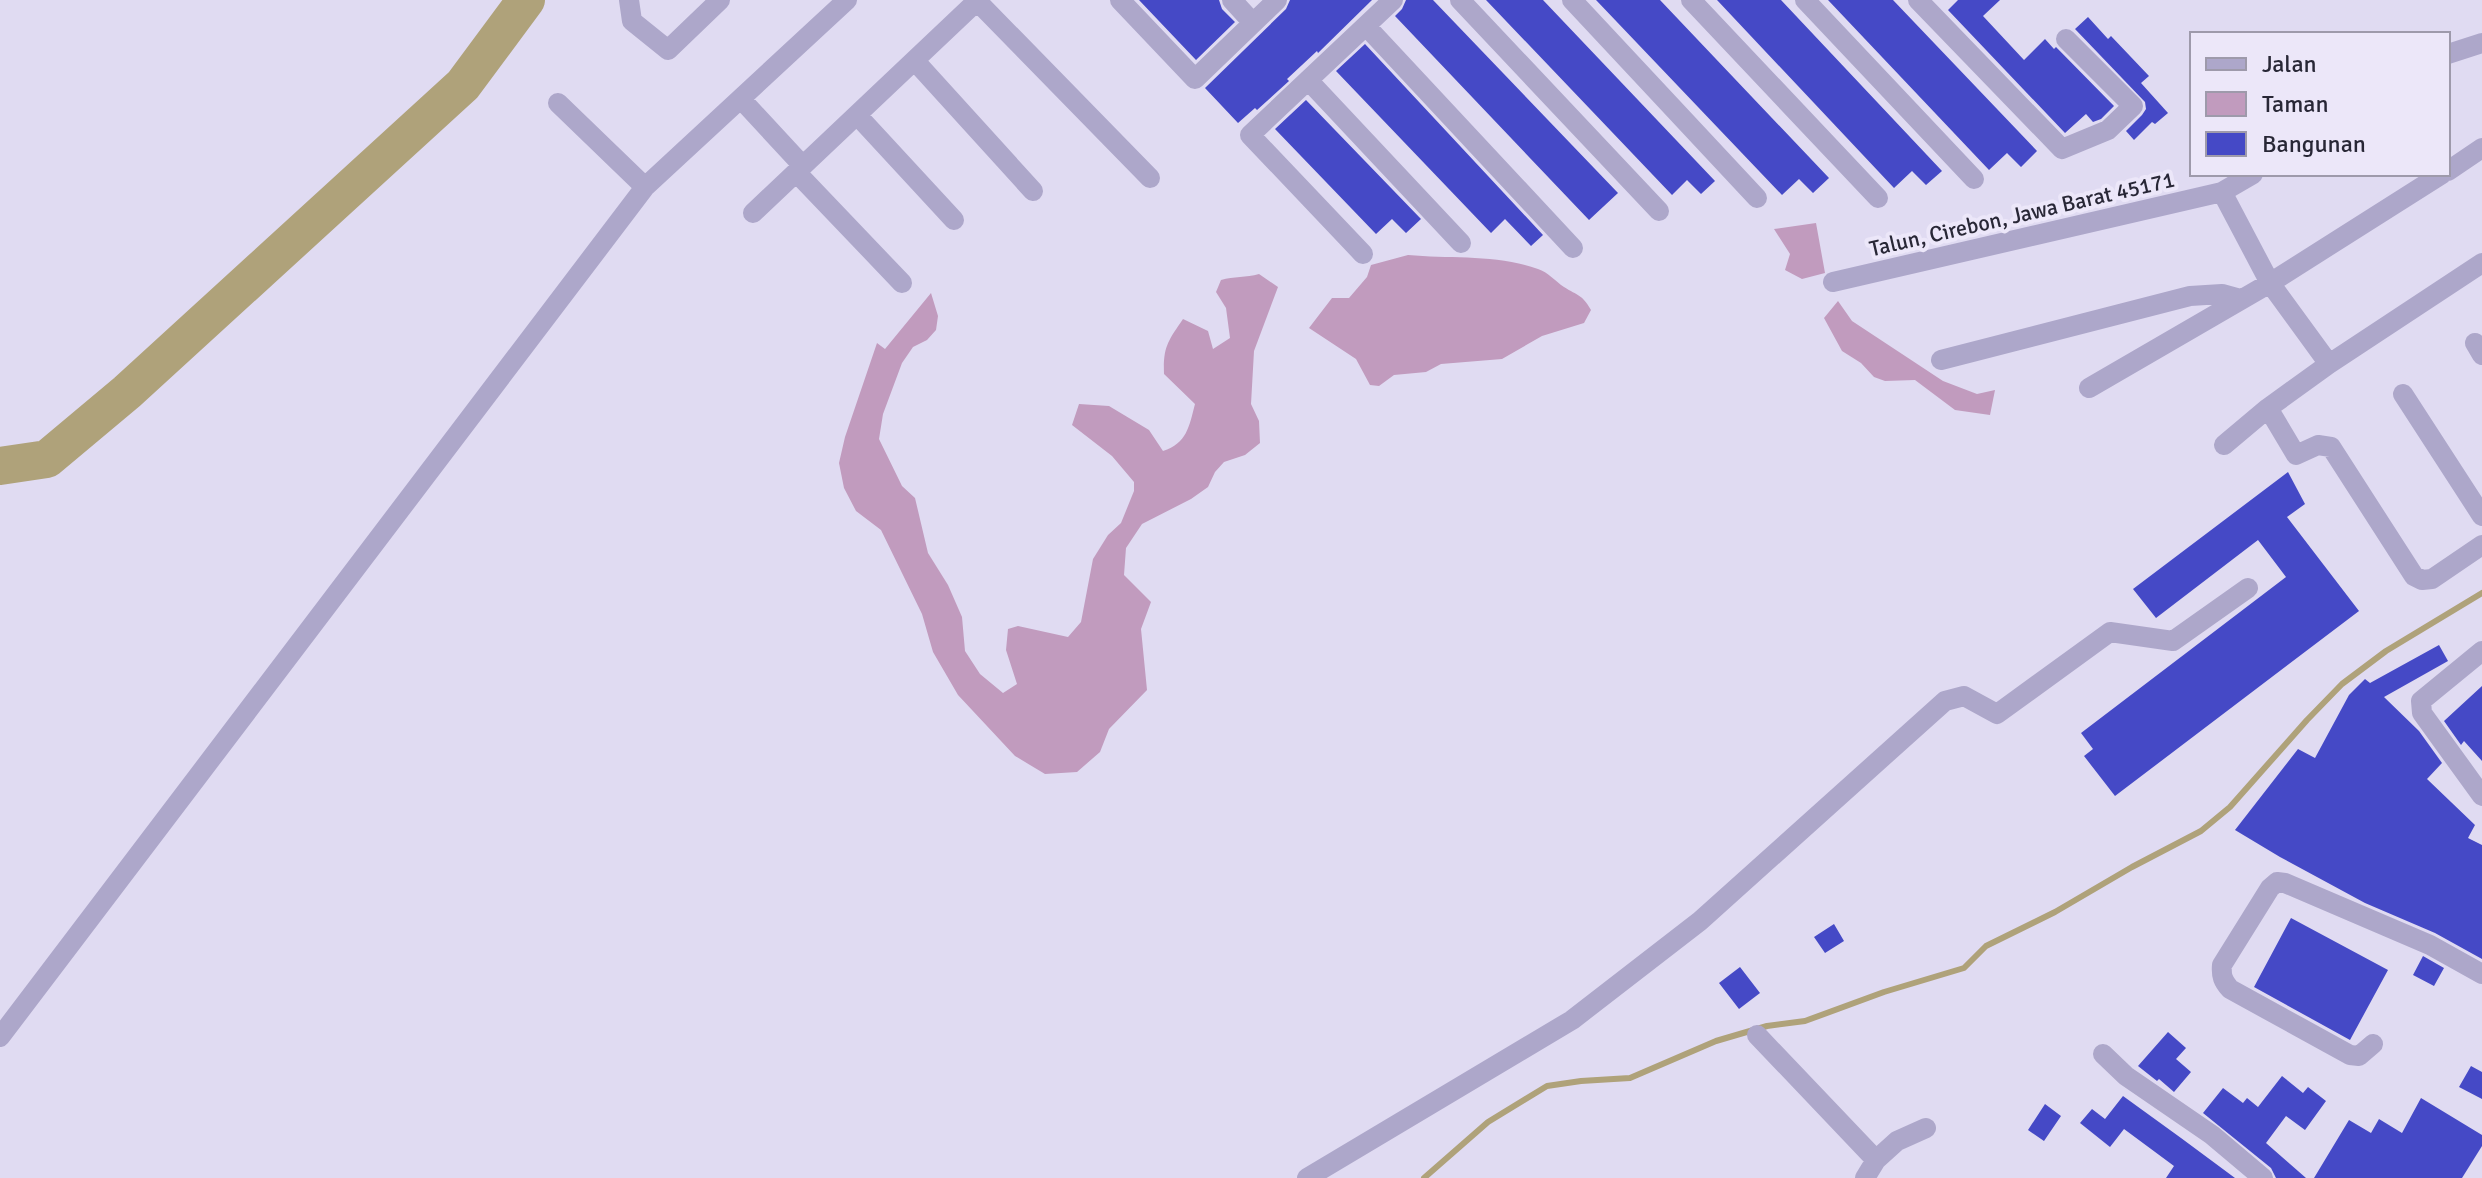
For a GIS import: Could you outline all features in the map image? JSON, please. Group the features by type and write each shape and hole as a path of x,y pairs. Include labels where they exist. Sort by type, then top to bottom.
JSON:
{"street":[{"path":"629,0 632,21 668,50 720,0"},
{"path":"0,1037 645,187 847,0"},
{"path":"1120,0 1195,79 1277,0"},
{"path":"1232,0 1253,23"},
{"path":"1363,254 1250,135 1393,0"},
{"path":"1460,0 1659,211"},
{"path":"1572,0 1757,198"},
{"path":"1691,0 1878,198"},
{"path":"753,213 976,1 1150,178"},
{"path":"1813,3 1974,179"},
{"path":"1928,3 2062,149 2108,130 2133,106 2066,39"},
{"path":"1366,26 1573,248"},
{"path":"2450,53 2482,43"},
{"path":"915,61 1033,191"},
{"path":"1308,80 1461,243"},
{"path":"741,99 902,283"},
{"path":"558,103 645,187"},
{"path":"857,115 954,220"},
{"path":"2450,170 2482,148"},
{"name":"Talun, Cirebon, Jawa Barat 45171","path":"1833,282 2222,192 2250,176"},
{"path":"2089,388 2270,283 2439,176"},
{"path":"2222,192 2270,283 2329,364"},
{"path":"2224,445 2268,408 2329,364 2482,263"},
{"path":"1941,360 2190,296 2222,294 2240,299"},
{"path":"2403,394 2482,516"},
{"path":"2268,408 2296,455 2318,445 2331,447 2414,576 2422,580 2432,579 2482,545"},
{"path":"1307,1178 1572,1020 1700,921 1945,701 1964,696 1997,714 2110,632 2173,641 2248,588"},
{"path":"2482,651 2421,701 2421,707 2422,713 2482,796"},
{"path":"2373,1044 2359,1056 2350,1055 2230,989 2224,982 2222,965 2270,888 2277,882 2430,945 2482,974"},
{"path":"1757,1035 1876,1160"},
{"path":"2103,1054 2126,1076 2212,1135 2263,1178"},
{"path":"1865,1178 1876,1160 1897,1141 1926,1128"}],"green space":[{"path":"1816,223 1825,273 1802,279 1785,270 1790,254 1774,229"},
{"path":"1408,255 1490,259 1522,264 1545,272 1582,298 1591,310 1584,323 1542,336 1502,359 1441,364 1426,372 1394,375 1379,386 1370,385 1356,359 1309,328 1332,298 1349,298 1367,277 1371,265"},
{"path":"1259,274 1278,287 1254,351 1251,404 1259,421 1260,443 1245,455 1224,462 1208,487 1191,499 1142,524 1126,548 1124,575 1151,602 1141,629 1147,690 1109,729 1100,752 1077,772 1045,774 1015,756 958,695 933,652 922,614 881,530 856,511 844,488 839,463 877,343 885,349 931,293 938,316 936,330 927,340 913,347 902,363 883,414 879,439 902,486 915,498 928,553 948,585 962,617 965,651 980,674 1003,693 1017,684 1006,650 1008,629 1018,626 1068,637 1081,622 1093,559 1108,535 1121,523 1134,491 1134,482 1112,456 1072,425 1079,404 1109,406 1149,430 1163,451 1177,444 1189,427 1195,404 1164,374 1164,357 1170,339 1183,319 1208,331 1213,349 1230,338 1226,308 1216,292 1221,280"},
{"path":"1838,301 1852,321 1943,381 1977,394 1995,390 1990,415 1955,410 1915,380 1885,381 1874,377 1861,363 1842,351 1824,318"}],"building":[{"path":"1139,0 1219,0 1222,9 1235,22 1196,60"},
{"path":"1290,0 1372,0 1287,79 1289,81 1238,123 1205,88 1286,9"},
{"path":"1406,0 1433,0 1618,193 1589,220 1395,16"},
{"path":"1486,0 1543,0 1715,181 1701,194 1687,180 1672,195"},
{"path":"1596,0 1660,0 1829,178 1813,193 1799,179 1782,195"},
{"path":"1717,0 1781,0 1942,171 1926,185 1912,171 1894,188"},
{"path":"1828,0 1893,0 2037,151 2021,167 2007,153 1989,170"},
{"path":"1958,0 2000,0 1983,16 2024,60 2045,39 2114,106 2101,119 2093,122 2086,114 2065,133 1948,10"},
{"path":"2088,17 2149,76 2141,83 2168,113 2155,124 2152,122 2134,140 2126,131 2146,109 2145,102 2075,29"},
{"path":"1365,44 1543,235 1531,246 1505,219 1491,233 1336,71"},
{"path":"1306,100 1421,219 1406,233 1392,219 1376,234 1275,129"},
{"path":"2288,472 2305,504 2287,517 2359,611 2115,796 2084,756 2093,749 2081,733 2286,577 2258,540 2156,618 2133,589"},
{"path":"2439,645 2448,661 2384,697 2419,731 2442,763 2427,779 2475,825 2468,838 2482,845 2482,959 2435,933 2365,903 2235,830 2298,749 2315,758 2349,695 2365,679 2370,683"},
{"path":"2482,686 2482,761 2464,741 2461,745 2444,721"},
{"path":"2291,918 2388,970 2350,1040 2254,987"},
{"path":"1834,924 1844,941 1825,953 1814,937"},
{"path":"2423,956 2444,968 2434,986 2413,975"},
{"path":"1740,967 1760,993 1739,1009 1719,983"},
{"path":"2168,1032 2186,1048 2176,1059 2191,1072 2174,1092 2138,1066"},
{"path":"2471,1066 2482,1072 2482,1099 2459,1087"},
{"path":"2282,1076 2303,1093 2308,1087 2326,1101 2305,1130 2286,1116 2266,1143 2306,1178 2276,1178 2271,1168 2203,1113 2223,1088 2243,1103 2247,1098 2258,1107"},
{"path":"2123,1096 2235,1178 2166,1178 2174,1166 2124,1129 2110,1147 2080,1123 2092,1109 2105,1119"},
{"path":"2421,1098 2482,1135 2482,1146 2462,1178 2314,1178 2349,1120 2371,1133 2379,1119 2402,1133"},
{"path":"2045,1104 2061,1116 2044,1141 2028,1130"}],"waterway":[{"path":"0,466 47,459 127,392 463,85 526,0"},
{"path":"1424,1178 1488,1122 1547,1086 1630,1078 1716,1041 1767,1026 1805,1021 1884,992 1964,968 1986,946 2055,912 2201,831 2230,807 2342,684 2386,651 2482,593"}]}
